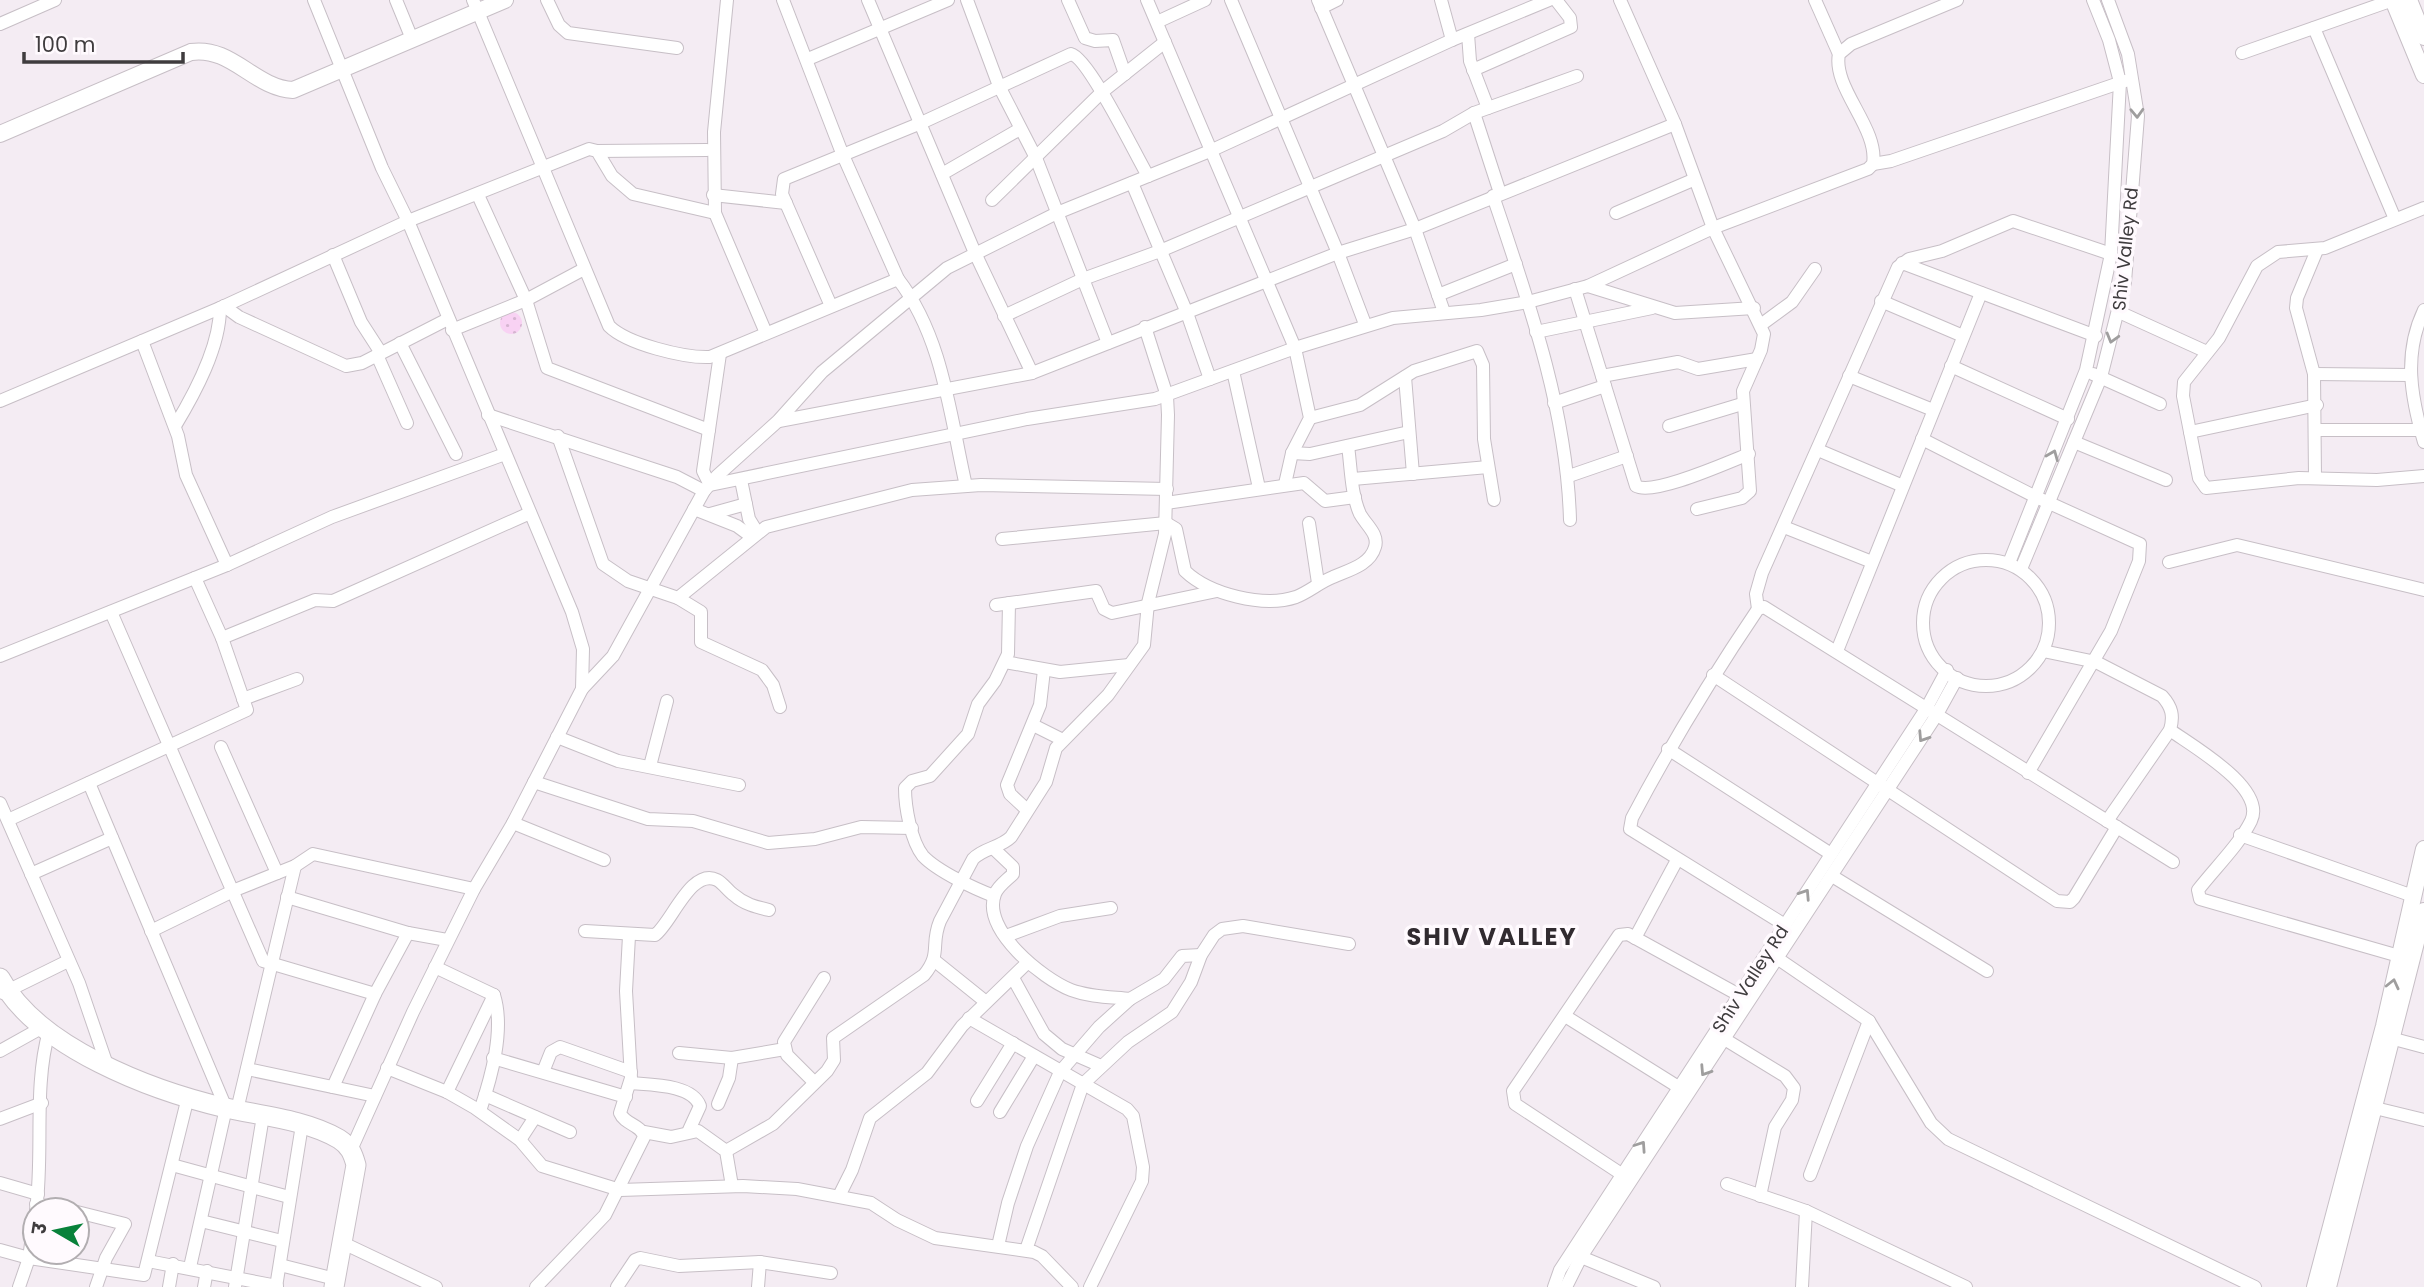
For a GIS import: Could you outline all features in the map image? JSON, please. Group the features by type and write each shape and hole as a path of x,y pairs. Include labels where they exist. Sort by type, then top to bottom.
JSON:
{"main road":[{"path":"2,988 46,1029 107,1065 188,1097 302,1125 337,1138 351,1150 356,1165 335,1283"}],"street":[{"path":"0,24 55,0"},
{"path":"314,0 382,168 408,221 576,624 583,649 582,689"},
{"path":"396,0 412,39"},
{"path":"0,134 191,52 206,50 221,54 282,89 293,90 341,66 412,39 476,6 505,0"},
{"path":"547,0 559,25 568,33 677,48"},
{"path":"727,0 715,115 713,195 715,212 766,333"},
{"path":"783,0 842,153 898,279 912,296 939,359 966,486"},
{"path":"868,0 975,253 1032,373"},
{"path":"808,59 948,0"},
{"path":"967,0 999,86 1036,158 1108,343"},
{"path":"1068,0 1086,38 1095,41 1113,40 1125,74"},
{"path":"1147,0 1295,348 1310,418 1292,453 1285,484"},
{"path":"1157,22 1205,0"},
{"path":"1231,0 1338,253 1365,324"},
{"path":"1338,0 1320,4 1415,229 1444,312"},
{"path":"1441,0 1452,40"},
{"path":"351,1150 447,940 513,823 582,689 612,656 707,488 778,421 822,372 947,268 975,253 1057,213 1210,152 1452,40 1549,0"},
{"path":"1474,70 1572,27 1570,18 1556,0"},
{"path":"1620,0 1675,124 1693,180 1713,228 1762,324 1764,342 1743,391 1742,404 1749,454 1750,491 1747,495 1697,509"},
{"path":"1815,0 1839,54 1839,69 1873,148 1873,164"},
{"path":"1839,54 1851,44 1957,0"},
{"name":"Shiv Valley Rd","path":"2015,566 2036,497 2086,370 2096,336 2111,254 2120,82 2109,40 2093,0"},
{"name":"Shiv Valley Rd","path":"2015,566 2049,503 2101,377 2125,282 2138,116 2134,78 2108,0"},
{"path":"2242,53 2393,0 2424,75"},
{"path":"2415,4 2424,37"},
{"path":"476,6 584,269 609,326 616,333 698,357 720,354 898,279"},
{"path":"2314,28 2395,219"},
{"path":"1468,34 1474,70 1488,108"},
{"path":"992,200 1102,92 1165,41"},
{"path":"831,306 786,203 781,185 784,179 842,153 921,123 1071,54 1082,61 1102,92 1147,176"},
{"path":"1004,316 1083,279 1160,251 1443,131 1474,113 1577,76"},
{"path":"488,415 558,436 707,488 954,434 1167,396 1365,324 1419,313 1482,310 1528,302 1581,288 1713,228 1860,174 1873,164 1891,161 2134,78"},
{"path":"1474,113 1554,403 1569,476 1570,520"},
{"path":"778,421 1032,373 1338,253 1415,229 1675,124"},
{"path":"942,174 1020,129"},
{"path":"0,401 222,307 408,221 544,170 589,149 707,150"},
{"path":"597,151 612,176 634,194 715,212"},
{"path":"1616,213 1693,180"},
{"path":"1132,183 1187,313 1210,379"},
{"path":"478,195 526,300 544,363 551,371 709,429"},
{"path":"713,195 786,203"},
{"path":"2424,208 2317,250 2278,252 2257,265 2219,338 2183,382 2183,396 2199,478 2206,488 2315,478 2377,480 2424,475"},
{"path":"1785,925 1630,829 1632,818 1668,749 1758,610 1758,583 1894,271 1902,263 1942,251 2013,221 2111,254"},
{"path":"2315,478 2317,405 2314,374 2297,308 2297,298 2317,250"},
{"path":"333,255 361,322 379,354 407,423"},
{"path":"1902,263 2096,336"},
{"path":"1438,295 1516,264"},
{"path":"1762,324 1792,302 1815,268"},
{"path":"222,307 346,366 362,363 400,343 526,300 584,269"},
{"path":"1581,288 1653,307 1693,314 1754,308"},
{"path":"1581,288 1587,323 1636,486 1642,489 1679,480 1749,454"},
{"path":"1837,652 1981,293"},
{"path":"1881,301 1963,336"},
{"path":"175,426 206,359 219,326 222,307"},
{"path":"1536,332 1653,307"},
{"path":"2317,430 2422,436 2410,375 2414,336 2424,310"},
{"path":"2119,312 2207,352"},
{"path":"726,1151 773,1124 832,1066 833,1038 915,984 935,961 936,930 976,855 1011,837 1026,809 1046,782 1054,752 1063,740 1091,715 1144,645 1148,604 1166,523 1167,489 1167,396 1145,327"},
{"path":"142,341 175,426 186,475 227,565"},
{"path":"400,343 456,454"},
{"path":"1310,418 1360,405 1405,377 1472,351 1480,355 1483,365 1484,439 1494,499"},
{"path":"707,488 703,471 720,354"},
{"path":"1554,403 1604,381 1678,362 1698,369 1757,359"},
{"path":"1951,366 2068,419"},
{"path":"2086,370 2160,404"},
{"path":"1233,371 1259,488"},
{"path":"2314,374 2410,375"},
{"path":"1849,376 1933,410"},
{"path":"1405,377 1413,474"},
{"path":"1669,426 1742,404"},
{"path":"2190,432 2317,405"},
{"path":"1292,453 1310,454 1409,432"},
{"path":"558,436 603,564 628,581 678,598 701,612 698,628 701,642 762,670 773,685 780,706"},
{"path":"1922,439 2036,497 2140,544 2139,561 2096,662 2028,773"},
{"path":"2074,442 2166,480"},
{"path":"1002,539 1166,523 1176,529 1185,571 1217,592 1237,597 1289,598 1357,567 1368,560 1374,550 1376,537 1359,512 1355,497 1348,446"},
{"path":"1818,450 1903,486"},
{"path":"0,656 227,565 332,517 505,454"},
{"path":"1569,476 1627,456"},
{"path":"1353,479 1488,467"},
{"path":"741,480 755,535"},
{"path":"1166,503 1285,484 1309,484 1325,501 1355,497"},
{"path":"678,598 766,527 912,490 966,486 1167,489"},
{"path":"710,513 746,504"},
{"path":"694,509 710,513 755,535"},
{"path":"222,638 315,600 333,601 530,513"},
{"path":"1309,523 1318,583"},
{"path":"1784,527 1872,562"},
{"path":"2169,562 2237,545 2424,590"},
{"path":"1986,559 2015,566 2036,584 2046,600 2050,628 2043,651 2028,671 2001,685 1969,684 1940,667 1928,648 1924,634 1925,607 1939,581 1964,563 1986,559"},
{"path":"8,820 247,710 222,638 195,578"},
{"path":"994,896 961,880 922,855 912,828 905,795 907,784 930,776 961,745 968,734 978,704 1005,662 1003,604 1096,591 1107,612 1217,592"},
{"path":"1758,610 1770,608 1931,712 2173,862"},
{"path":"111,612 167,746 235,890 263,961 271,966 375,994"},
{"path":"1713,676 2064,903 2074,898 2112,824 2170,730 2173,714 2162,696 2096,662 2043,651"},
{"path":"1005,662 1060,672 1129,665"},
{"path":"1026,809 1010,794 1007,785 1040,705 1044,670"},
{"name":"Shiv Valley Rd","path":"1566,1287 1680,1088 1739,995 1773,955 1832,876 1888,791 1952,674"},
{"path":"243,699 297,679"},
{"path":"650,766 667,701"},
{"name":"Shiv Valley Rd","path":"1554,1287 1560,1270 1726,1040 1773,955 1785,925 1876,783 1931,712"},
{"path":"1032,725 1063,740"},
{"path":"2170,730 2247,790 2253,811 2240,835 2198,890 2204,902 2399,956"},
{"path":"557,737 618,761 739,785"},
{"path":"221,747 277,873"},
{"path":"1668,749 1830,855"},
{"path":"534,782 648,819 693,821 768,843 815,839 861,827 912,828"},
{"path":"89,783 151,931 232,1109"},
{"path":"0,803 68,961 107,1065"},
{"path":"513,823 604,859"},
{"path":"2240,835 2413,896"},
{"path":"31,874 112,838"},
{"path":"993,848 1014,871 994,896 995,912 1006,936 1027,962 1049,978 1081,993 1130,999"},
{"path":"2315,1287 2424,849"},
{"path":"151,931 235,890 295,866 313,853 474,889"},
{"path":"1635,938 1677,860"},
{"path":"190,1267 211,1177 247,1069 295,866"},
{"path":"1832,876 1987,971"},
{"path":"585,932 648,937 662,930 686,892 708,879 715,879 748,905 769,910"},
{"path":"287,897 408,933 447,940"},
{"path":"1006,936 1060,916 1111,908"},
{"path":"2328,1287 2394,1039 2424,911"},
{"path":"1026,1250 1083,1084 1141,1032 1172,1012 1191,982 1201,955 1214,935 1222,929 1243,926 1349,944"},
{"path":"333,1087 375,994 408,933"},
{"path":"1627,1178 1512,1100 1513,1091 1615,938 1622,933 1739,995"},
{"path":"629,936 626,991 631,1077 621,1116 643,1132 671,1137 689,1130 698,1131 726,1151 732,1186"},
{"path":"998,1246 1008,1203 1027,1146 1060,1072 1074,1054 1130,999 1164,979 1182,956 1201,955"},
{"path":"1773,955 1868,1021 1931,1123 1948,1139 2255,1287"},
{"path":"2,988 68,961"},
{"path":"935,961 986,1002"},
{"path":"839,1196 852,1170 870,1118 927,1073 969,1018 1027,962"},
{"path":"435,967 494,995"},
{"path":"814,1082 785,1049 787,1035 824,978"},
{"path":"1013,978 1044,1034 1074,1054 1101,1066"},
{"path":"480,1111 493,1058 497,1014 494,995"},
{"path":"447,1092 494,995"},
{"path":"1565,1016 1680,1088"},
{"path":"969,1018 1127,1109 1133,1116 1143,1167 1138,1194 1090,1287"},
{"path":"1810,1175 1868,1021"},
{"path":"0,1051 46,1029"},
{"path":"36,1196 46,1029"},
{"path":"2394,1039 2424,1047"},
{"path":"1726,1040 1785,1076 1794,1088 1792,1100 1775,1127 1759,1196"},
{"path":"977,1101 1013,1043"},
{"path":"542,1072 551,1052 560,1047 631,1077 694,1096 700,1106 689,1130"},
{"path":"679,1053 732,1058 785,1049"},
{"path":"1000,1112 1034,1056"},
{"path":"493,1058 625,1097"},
{"path":"718,1104 729,1078 732,1058"},
{"path":"247,1069 375,1096"},
{"path":"387,1069 447,1092 480,1111 520,1140 542,1166 620,1190 777,1187 871,1203 897,1220 935,1238 1026,1250 1042,1256 1072,1287"},
{"path":"485,1095 570,1132"},
{"path":"82,1266 143,1281 188,1097"},
{"path":"0,1119 41,1103"},
{"path":"2375,1108 2424,1120"},
{"path":"235,1282 263,1116"},
{"path":"520,1140 536,1117"},
{"path":"148,1261 207,1271 235,1282 277,1286 302,1125"},
{"path":"536,1287 595,1228 620,1190 643,1132"},
{"path":"172,1165 289,1197"},
{"path":"0,1183 21,1196"},
{"path":"1727,1185 1806,1212 1966,1287"},
{"path":"1802,1287 1806,1212"},
{"path":"91,1216 125,1224 96,1287"},
{"path":"201,1221 282,1241"},
{"path":"343,1243 436,1287"},
{"path":"0,1250 21,1256"},
{"path":"1581,1257 1654,1287"},
{"path":"617,1287 635,1260 640,1258 679,1266 760,1262 831,1273"},
{"path":"758,1287 760,1262"},
{"path":"169,1287 173,1264"},
{"path":"279,1265 335,1283"},
{"path":"21,1286 27,1266"},
{"path":"204,1287 207,1271"}],"shaded area":[{"path":"511,312 519,315 522,323 519,331 511,334 503,331 500,323 503,315"}],"district":[{"name":"SHIV VALLEY","path":"1492,936"}]}
